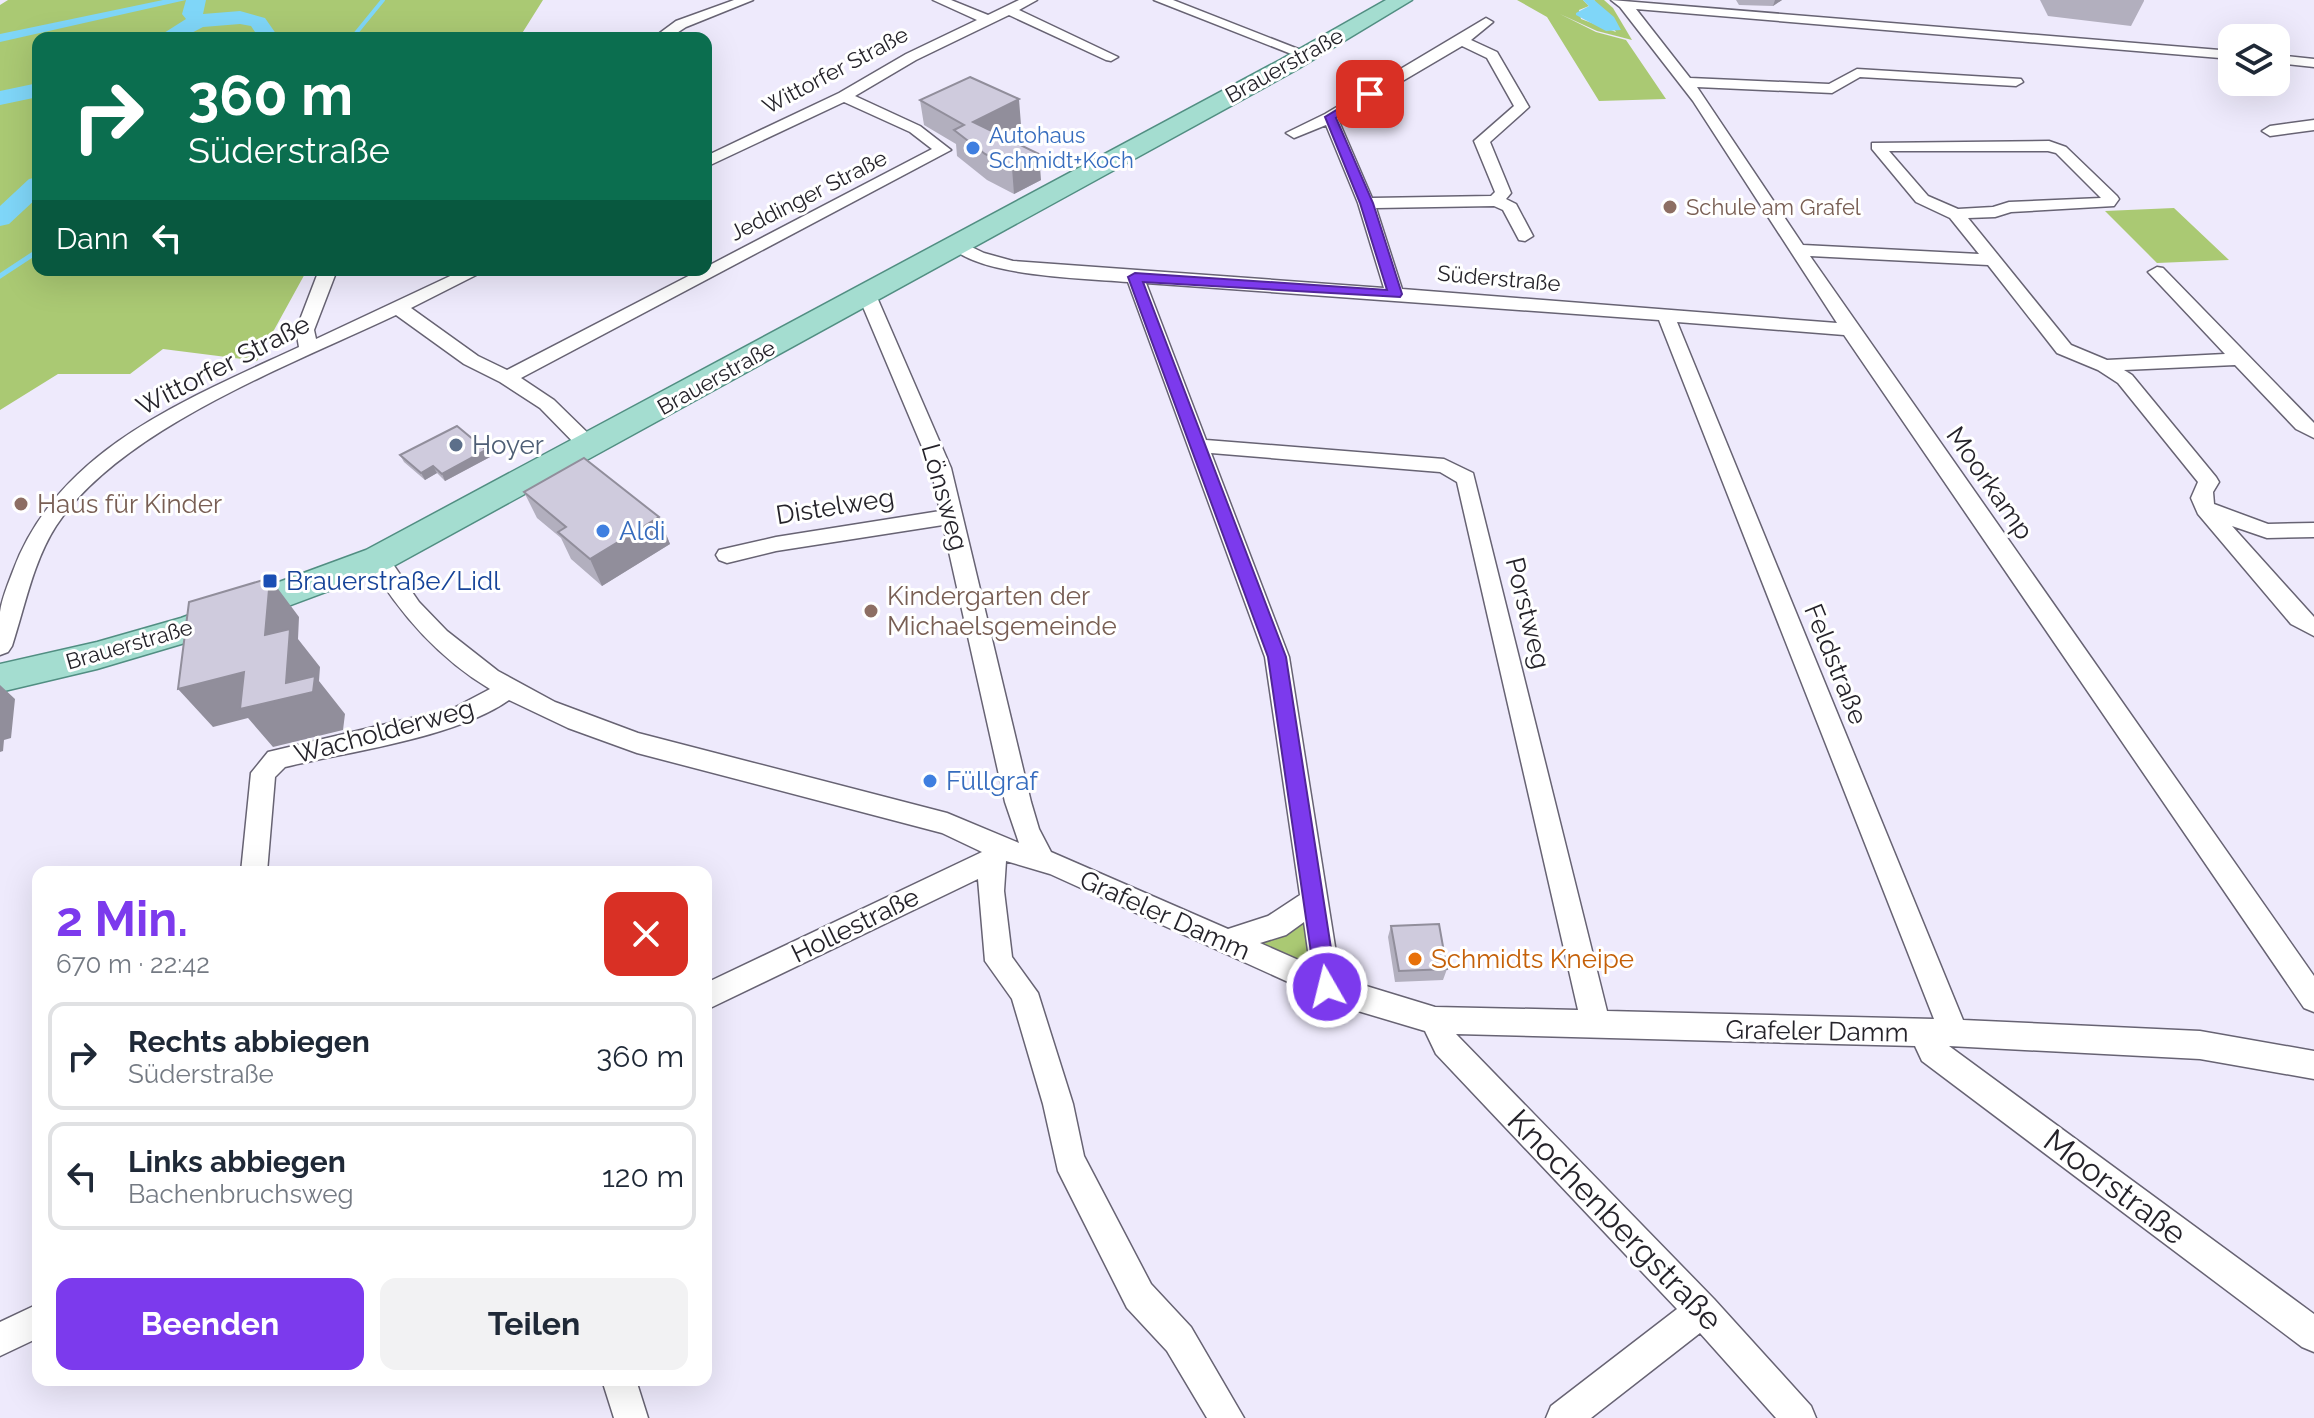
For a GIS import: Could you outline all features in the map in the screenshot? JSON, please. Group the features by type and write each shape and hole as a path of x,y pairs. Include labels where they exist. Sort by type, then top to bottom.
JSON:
{"main road":[{"name":"Brauerstraße","path":"0,678 142,643 268,603 378,559 867,295 1401,0"}],"street":[{"path":"681,24 696,0"},
{"path":"669,32 681,24 746,0"},
{"path":"940,0 988,20"},
{"name":"Wittorfer Straße","path":"712,159 844,96 911,57 1030,0"},
{"path":"1161,0 1304,54"},
{"path":"1622,2 2218,54"},
{"name":"Moorkamp","path":"1622,2 1686,82 1850,330 2314,999"},
{"path":"1807,19 1827,5"},
{"path":"1008,10 1111,57"},
{"path":"1294,133 1330,117 1461,41 1486,22"},
{"path":"1461,41 1492,55 1522,107 1482,141 1503,193 1496,201"},
{"path":"2290,60 2314,63"},
{"path":"1686,82 1832,89 1857,73 2016,82"},
{"name":"Jeddinger Straße","path":"712,271 943,150 915,129 844,96"},
{"path":"1330,117 1366,203 1395,294"},
{"path":"2270,131 2314,125"},
{"path":"1877,146 2049,146 2061,150 2111,199 2108,203 2009,207 1995,212 1956,214 1922,199 1877,146"},
{"path":"1366,203 1496,201 1510,207 1525,236"},
{"path":"2093,204 2107,218"},
{"path":"1956,214 2064,349 2105,366 2125,379 2209,482 2202,489 2201,499 2205,509 2299,618 2314,628"},
{"name":"Süderstraße","path":"957,245 978,257 1013,266 1850,330"},
{"path":"1799,250 1993,260"},
{"path":"2157,272 2303,425 2314,432"},
{"path":"309,350 305,330 326,276"},
{"name":"Wittorfer Straße","path":"0,646 35,544 50,518 87,477 160,422 464,276"},
{"name":"Jeddinger Straße","path":"507,378 702,276"},
{"path":"1135,277 1277,657 1327,987"},
{"name":"Lönsweg","path":"867,295 941,468 1018,802 1026,830 1042,861"},
{"path":"397,307 471,360 507,378 547,404 589,446"},
{"name":"Feldstraße","path":"1666,316 1940,1033"},
{"path":"2105,366 2241,359"},
{"name":"Porstweg","path":"1199,446 1444,466 1466,478 1596,1025"},
{"path":"2205,509 2267,531 2314,530"},
{"name":"Distelweg","path":"727,555 776,544 953,516"},
{"name":"Grafeler Damm","path":"378,559 418,617 465,659 509,688 576,722 637,743 947,824 989,849 1042,861 1351,997 1435,1020 1940,1033 2200,1045 2314,1065"},
{"name":"Wacholderweg","path":"255,866 263,773 277,759 458,717 480,708 509,688"},
{"path":"1018,802 1017,818 989,849 999,961 1024,993 1058,1104 1069,1160 1139,1296 1179,1339 1227,1418"},
{"name":"Hollestraße","path":"712,994 989,849"},
{"path":"1225,942 1276,926 1314,900"},
{"name":"Knochenbergstraße","path":"1435,1020 1446,1044 1702,1311 1799,1418"},
{"name":"Moorstraße","path":"1940,1033 1932,1051 2314,1335"},
{"path":"1563,1418 1702,1311"},
{"path":"0,1339 32,1324"},
{"path":"621,1386 631,1418"}],"green space":[{"path":"8,0 543,0 523,32 32,32 32,276 304,276 257,361 163,349 130,374 58,374 0,410 0,5"},
{"path":"1517,0 1583,0 1589,6 1579,10 1581,19 1616,32 1594,0 1604,0 1613,8 1632,40 1597,31 1560,14 1596,32 1626,40 1666,99 1599,101 1547,17"},
{"path":"2174,208 2229,260 2157,263 2105,211"},
{"path":"1300,921 1306,922 1316,969 1258,943"}],"water":[{"path":"1583,0 1594,0 1614,17 1621,30 1606,31 1576,15 1589,6"}],"building":[{"path":"970,77 1019,99 973,122 1039,154 1012,168 985,154 954,130 964,125 920,100"},
{"name":"Hoyer","path":"457,426 486,450 442,474 433,466 421,473 400,455"},
{"path":"584,458 659,517 590,559 558,532 566,527 524,492"},
{"path":"270,578 265,635 290,629 286,683 315,676 313,692 240,709 244,672 178,689 189,602"},
{"name":"Schmidts Kneipe","path":"1439,924 1447,969 1399,971 1391,926"}],"waterway":[{"path":"0,38 180,0"},
{"path":"196,0 192,14 198,21"},
{"path":"357,32 383,0"},
{"path":"198,21 249,19 258,22 266,32"},
{"path":"177,32 198,21"},
{"path":"0,98 32,91"},
{"path":"0,219 32,190"},
{"path":"0,276 32,255"}],"place":[{"name":"Autohaus Schmidt+Koch","path":"973,148"},
{"name":"Schule am Grafel","path":"1670,207"},
{"name":"Hoyer","path":"456,445"},
{"name":"Haus für Kinder","path":"21,504"},
{"name":"Aldi","path":"603,531"},
{"name":"Brauerstraße/Lidl","path":"270,581"},
{"name":"Kindergarten der Michaelsgemeinde","path":"871,611"},
{"name":"Füllgraf","path":"930,781"},
{"name":"Schmidts Kneipe","path":"1415,959"}],"route":[{"path":"1327,987 1277,657 1135,277 1395,294 1366,203 1330,117 1370,94"}]}
